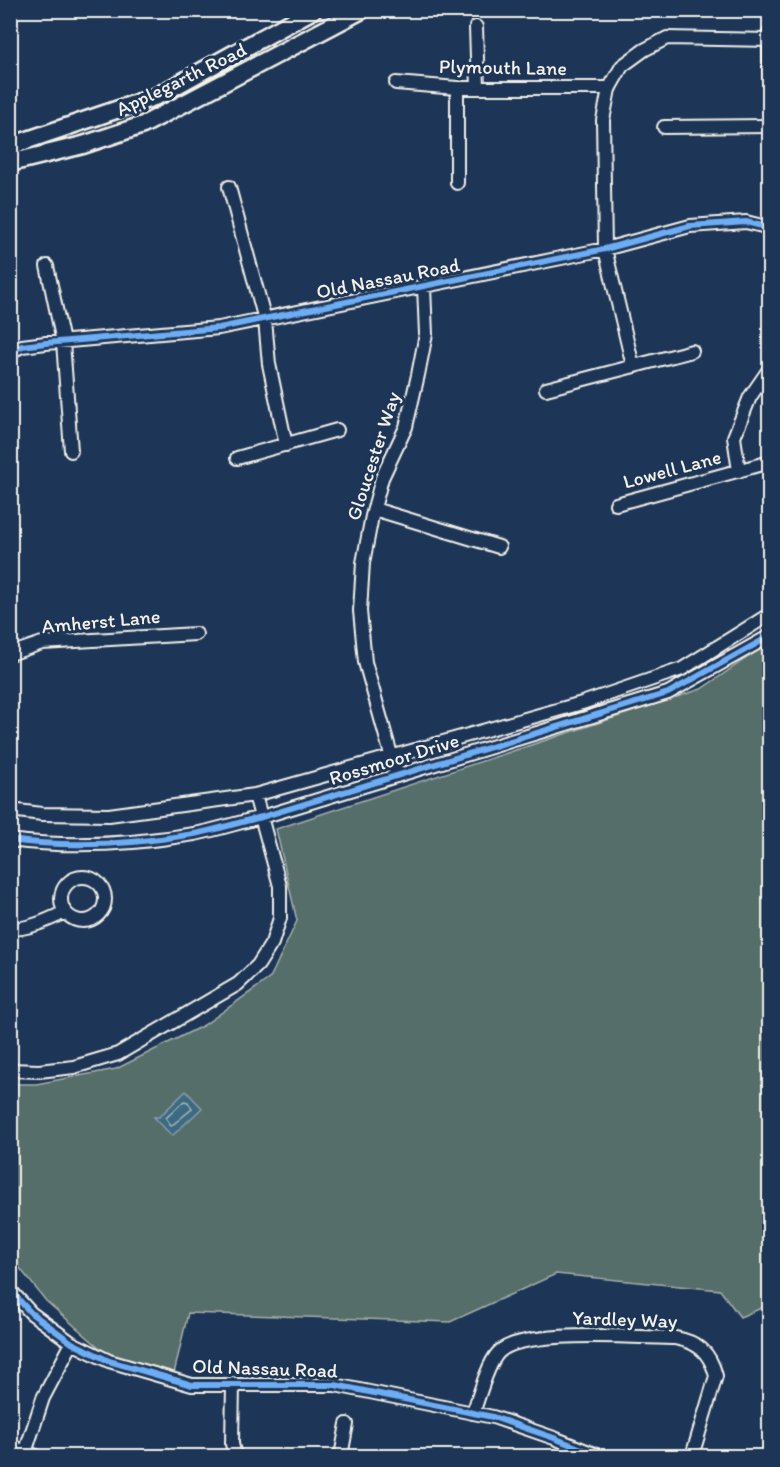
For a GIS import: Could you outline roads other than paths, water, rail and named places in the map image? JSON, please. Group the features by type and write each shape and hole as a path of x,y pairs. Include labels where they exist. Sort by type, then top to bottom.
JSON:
{"main road":[{"name":"Applegarth Road","path":"10,146 157,96 314,10"},
{"name":"Applegarth Road","path":"10,163 83,145 143,125 362,10"}],"street":[{"path":"476,27 478,88"},
{"path":"770,32 770,92"},
{"path":"633,366 605,249 603,120 610,88 622,66 644,50 667,38 769,40"},
{"name":"Plymouth Lane","path":"396,83 457,88 610,88"},
{"path":"457,88 457,183"},
{"path":"664,127 770,126"},
{"path":"229,187 265,320 269,364 286,444"},
{"name":"Old Nassau Road","path":"10,352 22,346 219,328 265,320 605,249 690,226 746,222 770,228"},
{"path":"47,266 63,342 71,452"},
{"name":"Gloucester Way","path":"397,776 365,662 360,611 363,563 374,509 382,478 405,428 418,375 426,334 424,287"},
{"path":"546,389 692,351"},
{"name":"Lowell Lane","path":"739,471 734,437 750,396 770,368"},
{"path":"237,459 337,430"},
{"name":"Lowell Lane","path":"616,504 770,462"},
{"path":"374,509 499,547"},
{"name":"Rossmoor Drive","path":"10,810 42,814 109,815 255,795 582,703 682,669 770,614"},
{"name":"Amherst Lane","path":"10,654 42,643 196,634"},
{"name":"Rossmoor Drive","path":"10,840 30,843 111,843 196,834 262,818 668,693 770,636"},
{"path":"10,1070 39,1071 74,1067 118,1054 238,984 258,965 272,943 280,918 280,886 255,795"},
{"path":"10,929 21,929 65,912"},
{"name":"Old Nassau Road","path":"10,1290 19,1301 72,1343 109,1362 192,1385 335,1385 473,1413 554,1438 598,1456"},
{"name":"Yardley Way","path":"473,1413 495,1356 503,1348 518,1342 549,1337 675,1338 692,1341 702,1348 713,1363 716,1376 693,1456"},
{"path":"24,1453 43,1398 72,1343"},
{"path":"233,1384 232,1444 235,1456"},
{"path":"341,1456 347,1424"},
{"path":"10,1446 36,1456"}],"water":[{"path":"186,1091 202,1108 172,1136 154,1117 159,1117"}]}
